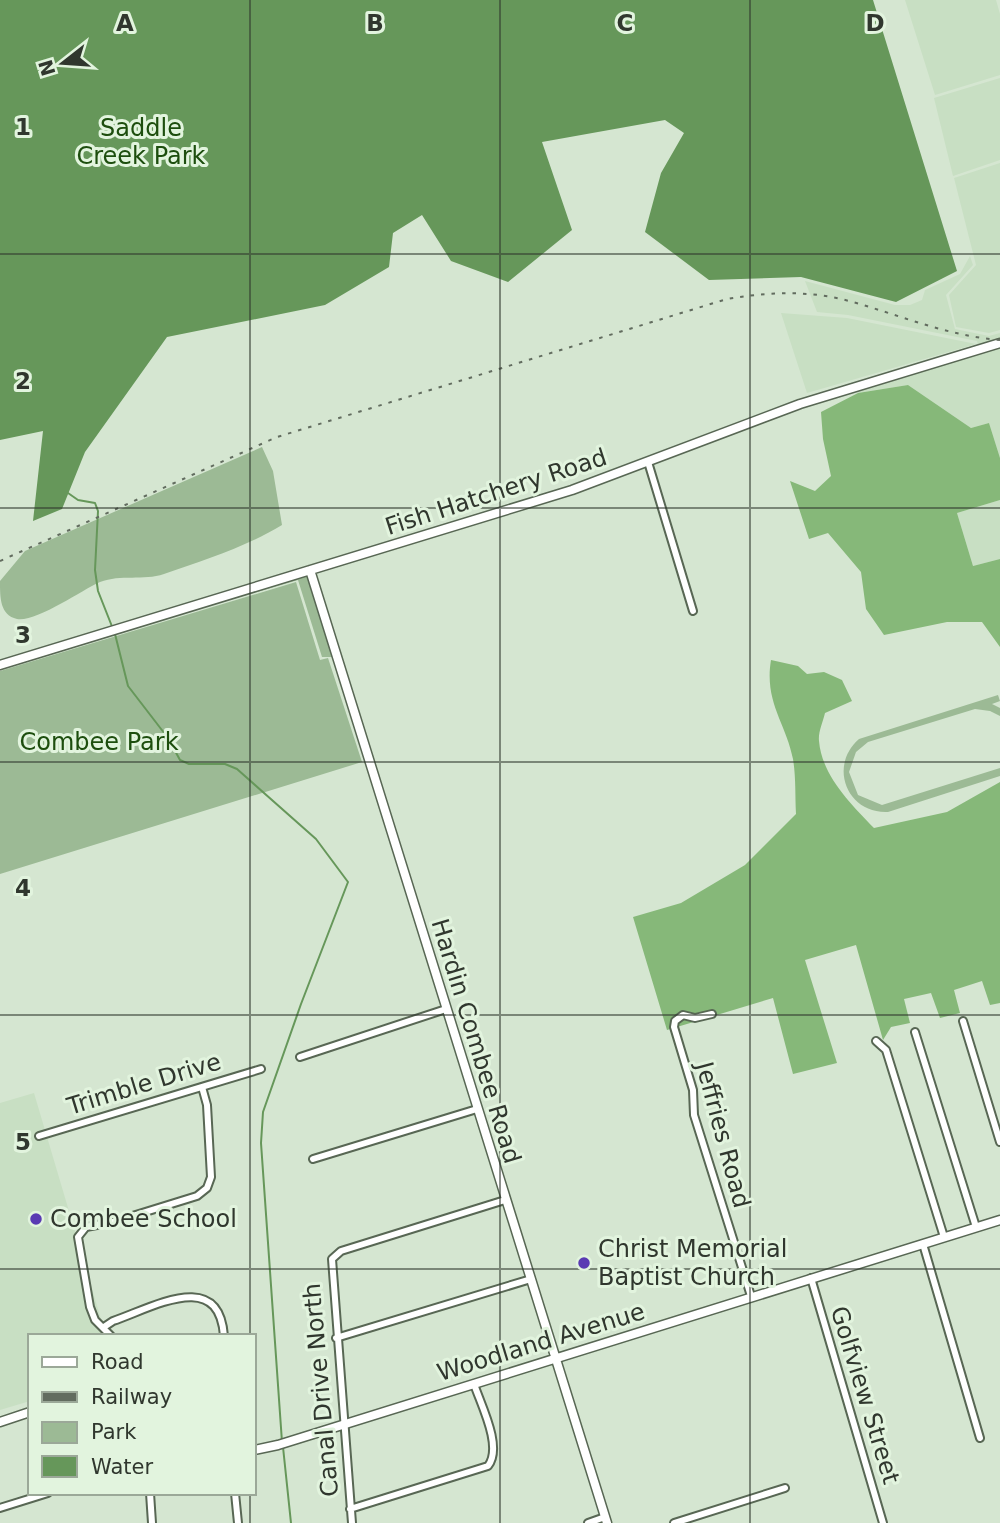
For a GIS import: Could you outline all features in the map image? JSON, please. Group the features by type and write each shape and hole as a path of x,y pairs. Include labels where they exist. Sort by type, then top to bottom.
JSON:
{"street":[{"name":"Fish Hatchery Road","path":"0,665 563,493 800,404 1000,343"},
{"path":"648,462 693,611"},
{"name":"Hardin Combee Road","path":"310,570 606,1520"},
{"path":"300,1057 446,1009"},
{"name":"Jeffries Road","path":"712,1014 695,1017 684,1015 675,1021 674,1027 693,1090 694,1115 751,1296"},
{"path":"962,1021 1000,1142"},
{"path":"915,1032 976,1227"},
{"path":"876,1041 886,1050 944,1237"},
{"name":"Trimble Drive","path":"39,1136 261,1069"},
{"path":"109,1334 95,1320 88,1300 78,1237 86,1227 113,1222 197,1196 207,1188 211,1177 206,1105 202,1087"},
{"path":"313,1160 477,1109"},
{"name":"Canal Drive North","path":"352,1523 330,1269 335,1255 505,1200"},
{"name":"Woodland Avenue","path":"256,1450 282,1444 1000,1220"},
{"path":"923,1244 980,1438"},
{"name":"Golfview Street","path":"811,1278 883,1523"},
{"path":"336,1338 531,1279"},
{"path":"104,1327 113,1321 194,1296 209,1300 218,1308 224,1334"},
{"path":"351,1509 488,1466 494,1451 474,1384"},
{"path":"0,1422 28,1413"},
{"path":"674,1523 785,1488"},
{"path":"0,1508 42,1495"},
{"path":"150,1495 152,1523"},
{"path":"235,1495 237,1523"},
{"path":"588,1523 606,1520"}],"shaded area":[{"path":"905,0 996,0 1000,14 1000,75 935,95"},
{"path":"1000,78 1000,160 953,176 934,98"},
{"path":"1000,163 1000,330 989,333 956,327 949,295 976,265 954,178"},
{"path":"970,256 973,265 946,295 955,329 989,336 1000,333 1000,339 978,346 977,341 848,315 817,312 805,281 895,305 910,305 922,300 925,290 960,274"},
{"path":"781,313 847,318 976,344 807,393"},
{"path":"1000,347 1000,458 989,423 971,428 908,385 858,393 856,391"},
{"path":"908,385 971,428 989,423 1000,458 1000,500 957,513 973,566 1000,559 1000,647 982,622 947,622 884,635 866,609 861,572 828,533 809,539 790,481 815,491 831,476 823,439 821,412 858,393"},
{"path":"1000,500 1000,559 973,566 957,513"},
{"path":"771,660 798,666 807,674 824,672 842,680 852,701 825,713 819,738 821,754 839,789 874,828 947,812 1000,782 1000,1003 990,1005 982,981 954,990 960,1013 940,1018 931,993 904,999 910,1023 891,1027 883,1040 856,945 805,960 837,1063 793,1074 773,998 667,1030 633,917 681,903 745,865 796,814 793,759 770,688"},
{"name":"Combee School","path":"34,1093 105,1334 28,1334 28,1402 0,1410 0,1103"}],"green space":[{"path":"262,447 273,471 282,525 239,546 164,574 100,582 36,616 17,619 4,610 0,581 25,551"},
{"path":"307,575 364,757 332,657 322,657 298,580 145,625"},
{"name":"Combee Park","path":"296,582 320,660 328,658 362,762 0,874 0,671"},
{"path":"998,695 1000,701 992,704 1000,708 1000,716 990,711 975,709 868,742 856,752 849,772 858,795 882,805 1000,768 1000,776 888,812 874,811 853,797 846,786 845,762 859,739"}],"water":[{"name":"Saddle Creek Park","path":"0,0 873,0 957,271 896,302 801,277 709,280 645,232 661,173 684,133 665,120 542,142 572,230 508,282 451,261 422,215 393,233 389,267 325,305 167,337 85,452 62,509 33,521 43,431 0,440"}],"waterway":[{"path":"68,493 78,500 95,503 98,511 95,570 98,591 113,629"},
{"path":"115,634 128,686 168,738 180,760 189,764 225,764 237,769 316,839 348,882 263,1112 261,1143 282,1442"},
{"path":"283,1447 291,1523"}],"railway":[{"path":"0,561 277,437 727,299 773,294 834,297 942,330 1000,340"}],"place":[{"name":"Combee School","path":"36,1219"},
{"name":"Christ Memorial Baptist Church","path":"584,1263"}]}
